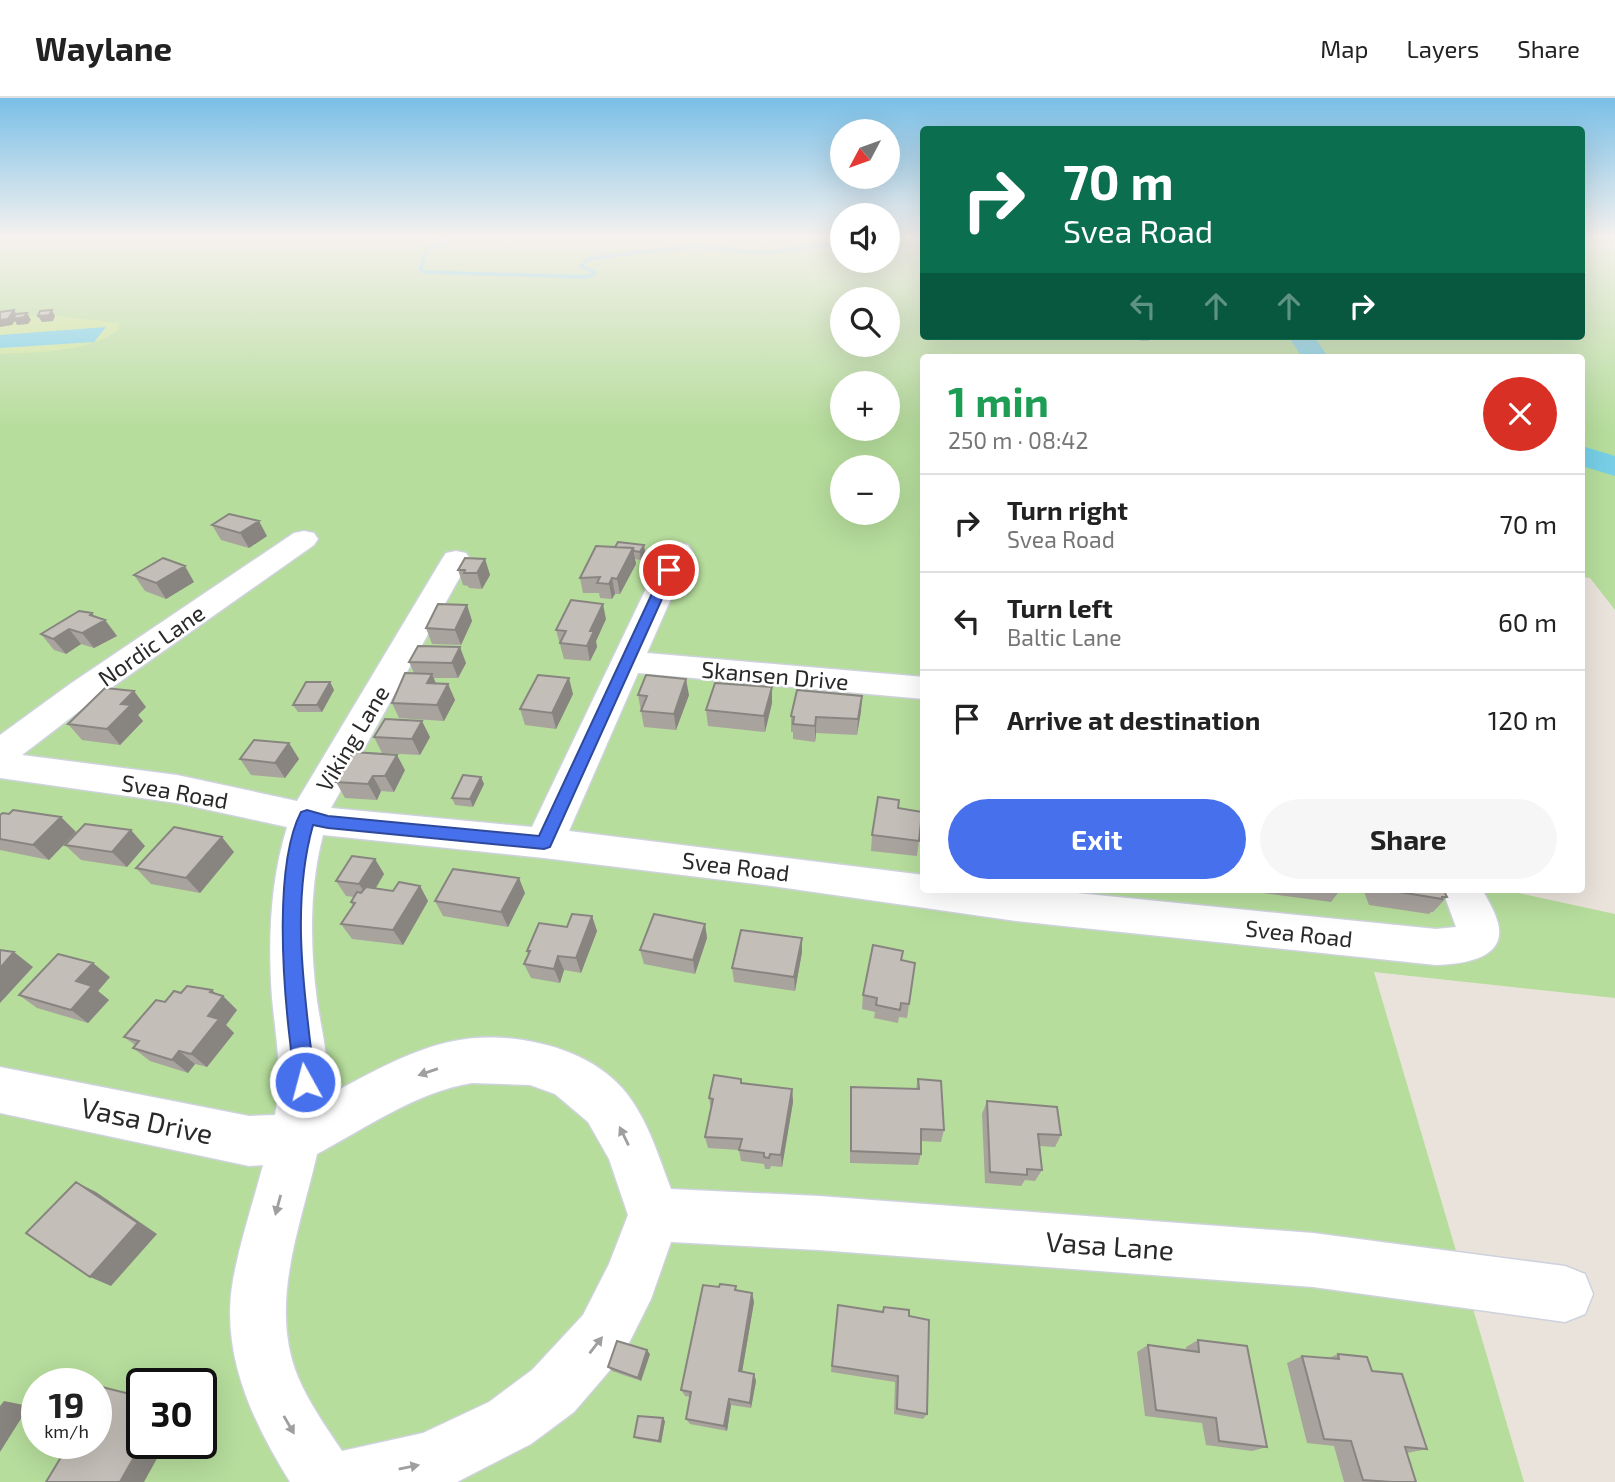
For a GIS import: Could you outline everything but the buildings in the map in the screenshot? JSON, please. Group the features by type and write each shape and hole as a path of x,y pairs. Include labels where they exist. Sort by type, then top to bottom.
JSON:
{"street":[{"name":"Nordic Lane","path":"0,753 82,692 304,539"},
{"path":"544,843 678,551"},
{"name":"Viking Lane","path":"295,1139 305,1082 295,995 292,904 299,846 307,817 456,559"},
{"name":"Skansen Drive","path":"626,662 920,688"},
{"name":"Svea Road","path":"0,765 177,789 328,822 544,843 920,891"},
{"name":"Svea Road","path":"937,893 1016,904 1436,947 1467,945 1478,935 1477,921 1464,893"},
{"name":"Vasa Drive","path":"0,1090 249,1141 295,1139 427,1072 472,1061 530,1063 572,1078 605,1105 630,1147 654,1214"},
{"path":"295,1139 263,1259 258,1292 258,1329 278,1405 326,1482"},
{"path":"342,1482 426,1464 486,1437 532,1408 553,1391 589,1354 609,1325 631,1279 654,1214"},
{"name":"Vasa Lane","path":"654,1214 833,1224 1312,1260 1565,1294"}],"green space":[{"path":"0,301 830,301 830,357 900,357 900,301 920,301 920,340 1585,340 1585,301 1615,301 1615,610 1590,578 1585,577 1585,354 920,354 920,893 1518,893 1615,914 1615,998 1374,972 1524,1482 0,1482"},
{"path":"56,316 119,323 118,331 90,344 46,352 0,354 0,319"}],"water":[{"path":"106,327 94,342 0,348 0,335"}],"waterway":[{"path":"1304,340 1313,354"},
{"path":"1585,456 1615,467"}],"route":[{"path":"305,1082 295,995 292,904 299,846 307,817 328,822 544,843 669,570"}]}
